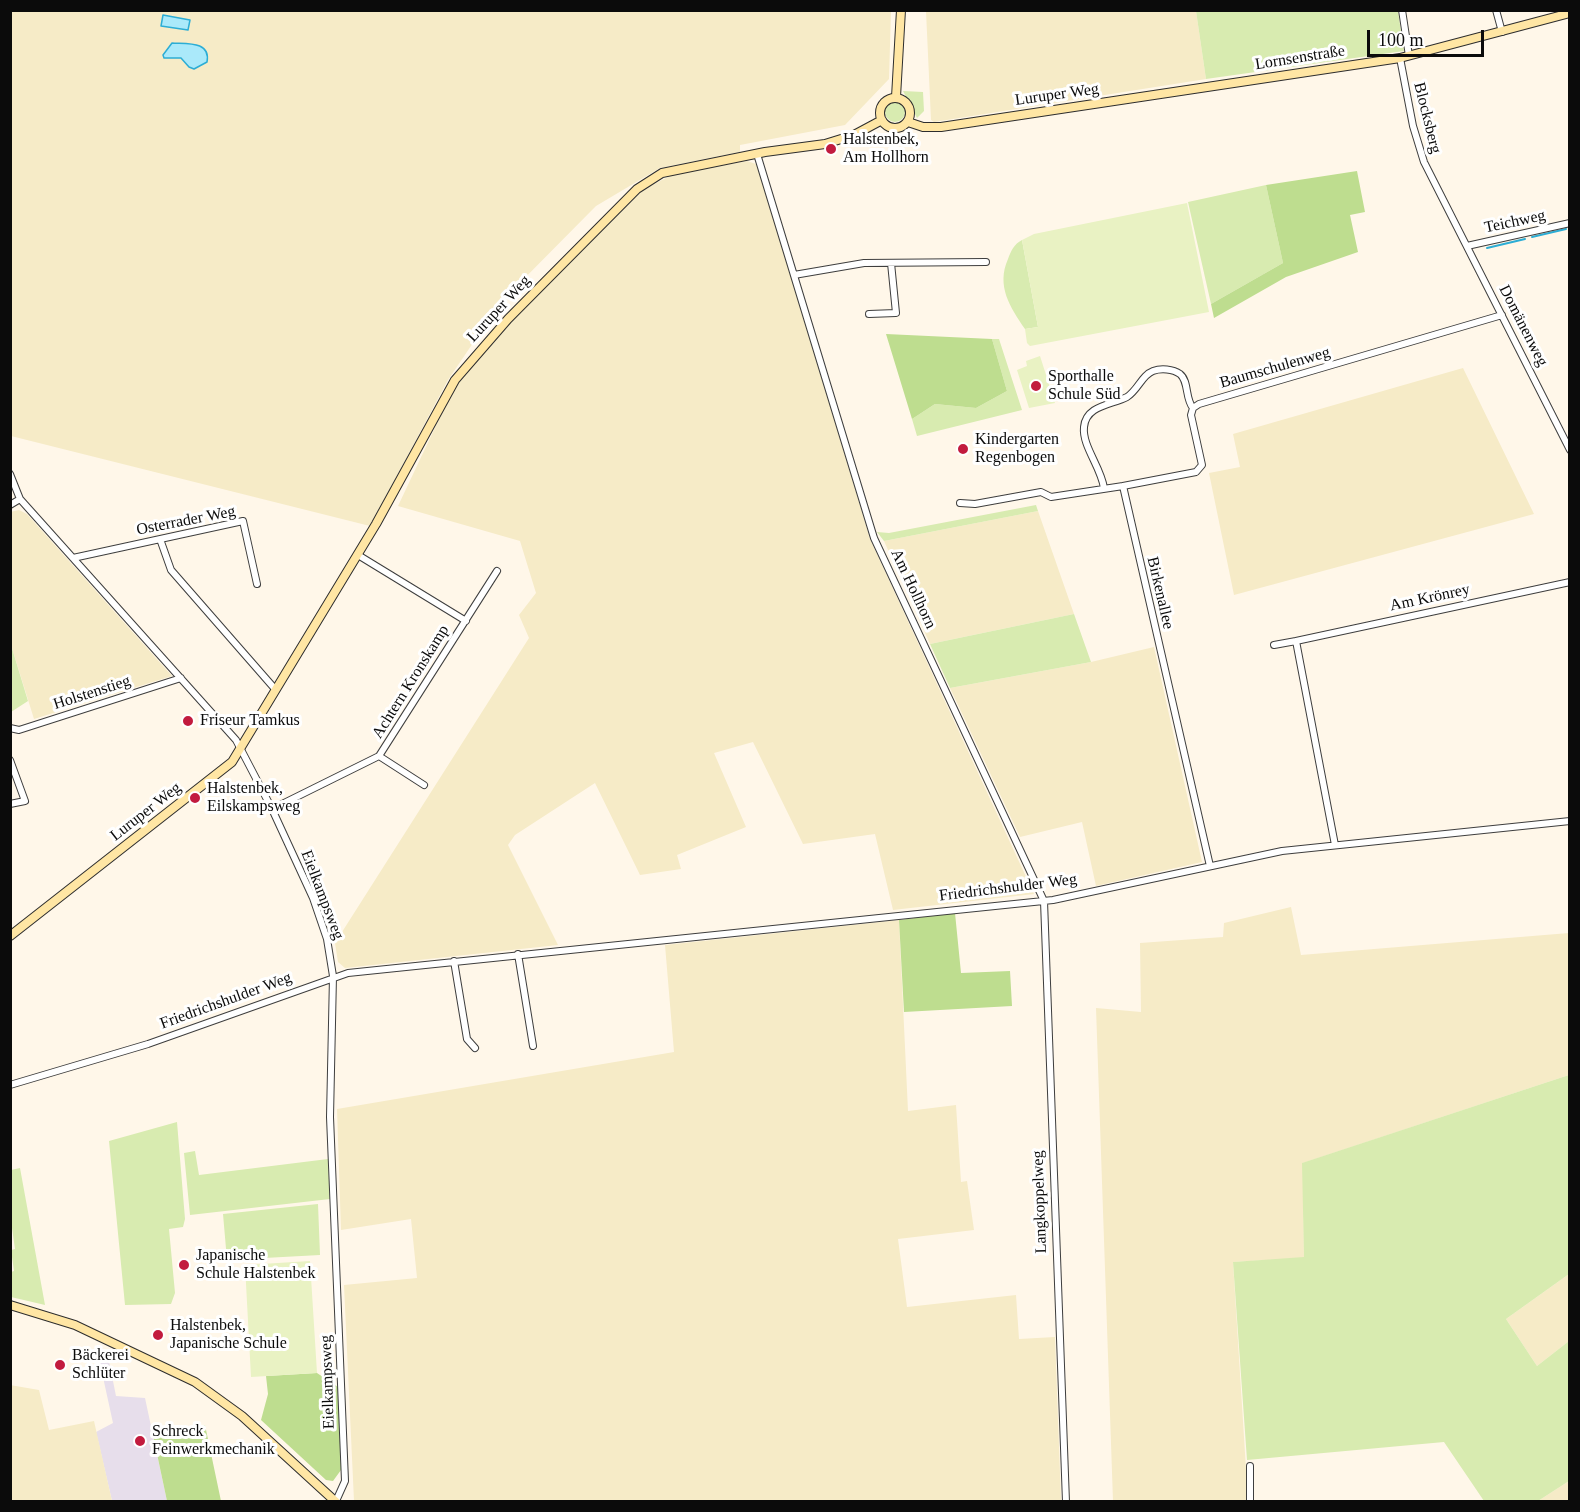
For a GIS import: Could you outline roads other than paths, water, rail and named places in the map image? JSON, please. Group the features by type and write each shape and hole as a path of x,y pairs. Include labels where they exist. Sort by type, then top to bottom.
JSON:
{"street":[{"path":"896,97 901,10"},
{"path":"1402,10 1409,56"},
{"path":"1496,10 1502,32"},
{"name":"Lornsenstraße","path":"1210,87 1400,58 1569,13"},
{"name":"Blocksberg","path":"1400,58 1418,144 1450,215"},
{"name":"Luruper Weg","path":"908,122 923,128 941,127 1210,87"},
{"path":"896,97 909,107 908,122 893,128 882,120 882,104 896,97"},
{"name":"Luruper Weg","path":"10,936 221,772 242,750 275,689 358,555 455,380 502,326 567,259 652,177 758,154 837,142 882,120"},
{"name":"Am Hollhorn","path":"758,154 874,538 1044,901"},
{"name":"Domänenweg","path":"1450,215 1569,450"},
{"name":"Teichweg","path":"1467,246 1569,223"},
{"path":"869,314 896,313 891,262"},
{"path":"794,275 853,264 986,262"},
{"name":"Baumschulenweg","path":"1193,408 1199,404 1502,315"},
{"path":"960,504 975,504 1041,492 1051,497 1123,486 1196,472 1202,465 1191,415 1193,408 1180,374 1161,369 1149,372 1136,389 1125,398 1095,409 1084,423 1084,433 1101,470 1104,488"},
{"path":"10,474 20,499 10,506"},
{"name":"Birkenallee","path":"1123,486 1210,866"},
{"name":"Eielkampsweg","path":"20,499 182,678 242,750 313,898 327,939 333,976 330,1117 345,1481 336,1502"},
{"name":"Osterrader Weg","path":"73,558 243,520 257,584"},
{"path":"160,539 171,570 275,689"},
{"name":"Achtern Kronskamp","path":"358,555 466,621"},
{"name":"Achtern Kronskamp","path":"272,809 379,756 497,571"},
{"name":"Am Krönrey","path":"1274,645 1569,582"},
{"path":"1296,641 1335,845"},
{"name":"Holstenstieg","path":"10,728 20,730 182,678"},
{"name":"Achtern Kronskamp","path":"379,756 424,785"},
{"path":"10,760 25,801 10,804"},
{"name":"Friedrichshulder Weg","path":"10,1085 148,1044 333,976 518,954 1044,901 1282,851 1569,821"},
{"name":"Langkoppelweg","path":"1044,901 1066,1502"},
{"path":"518,954 533,1046"},
{"path":"454,961 467,1039 475,1048"},
{"path":"10,1305 75,1325 195,1382 242,1416 336,1502"},
{"path":"1250,1466 1250,1502"}],"water":[{"path":"163,15 190,20 188,30 161,26"},
{"path":"172,43 202,47 207,55 207,62 194,69 181,58 164,58 163,55"}],"waterway":[{"path":"1532,237 1566,229"},
{"path":"1487,248 1525,239"}],"place":[{"name":"Halstenbek, Am Hollhorn","path":"831,149"},
{"name":"Sporthalle Schule Süd","path":"1036,386"},
{"name":"Kindergarten Regenbogen","path":"963,449"},
{"name":"Friseur Tamkus","path":"188,721"},
{"name":"Halstenbek, Eilskampsweg","path":"195,798"},
{"name":"Japanische Schule Halstenbek","path":"184,1265"},
{"name":"Halstenbek, Japanische Schule","path":"158,1335"},
{"name":"Bäckerei Schlüter","path":"60,1365"},
{"name":"Schreck Feinwerkmechanik","path":"140,1441"}]}
